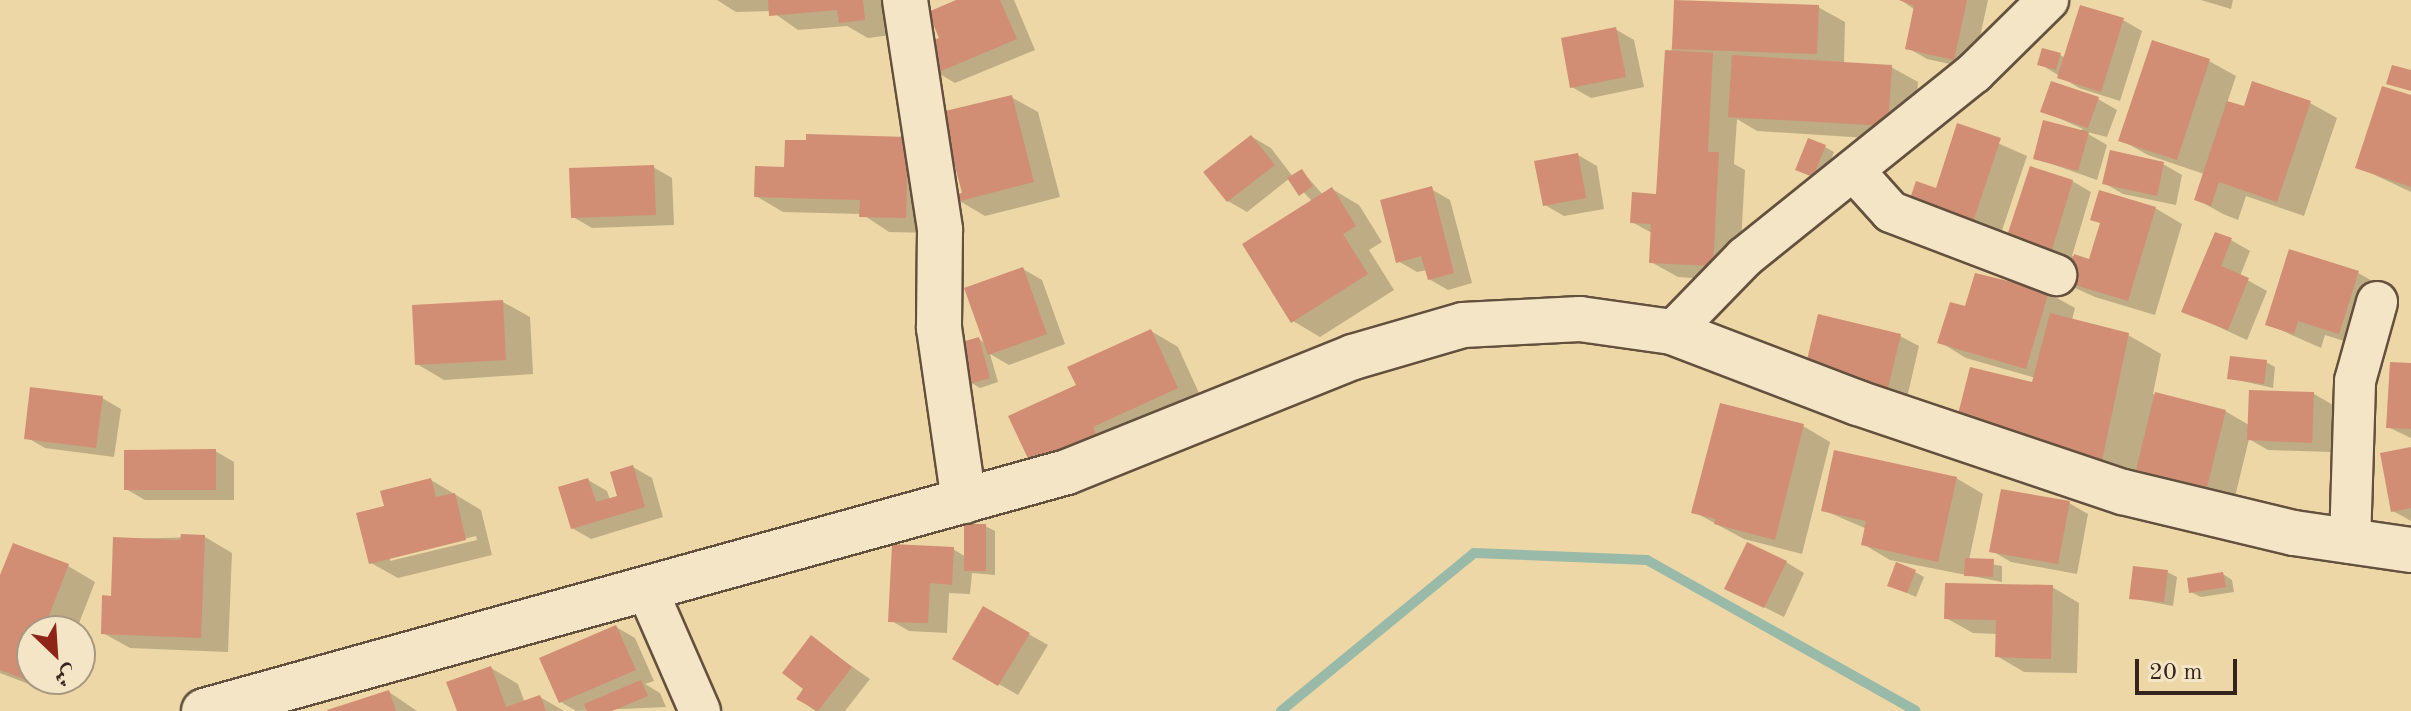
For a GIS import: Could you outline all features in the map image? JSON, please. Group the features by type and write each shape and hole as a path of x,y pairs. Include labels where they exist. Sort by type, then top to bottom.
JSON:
{"street":[{"path":"905,0 940,230 939,328 964,501"},
{"path":"1672,332 1745,257 1974,73 2048,0"},
{"path":"1854,171 1891,212 1928,230 2056,275"},
{"path":"2350,543 2355,381 2377,302"},
{"path":"204,711 495,628 648,592 1067,472 1353,357 1463,325 1580,319 1672,332 1858,403 2123,492 2350,543 2411,550"},
{"path":"648,592 700,711"}],"building":[{"path":"768,0 863,0 865,20 839,23 837,10 769,16"},
{"path":"956,0 1000,0 1017,39 934,74 922,45 939,38 928,12"},
{"path":"1674,0 1819,5 1817,54 1672,49"},
{"path":"1899,0 1967,0 1954,60 1905,49 1914,6"},
{"path":"2080,5 2124,18 2101,92 2057,78"},
{"path":"1616,27 1626,77 1570,88 1561,38"},
{"path":"2152,40 2210,59 2177,160 2118,141"},
{"path":"2042,48 2061,53 2056,70 2037,65"},
{"path":"1665,50 1713,53 1708,152 1719,152 1713,266 1649,263 1651,224 1630,223 1632,192 1656,194"},
{"path":"1732,55 1892,65 1888,126 1728,117"},
{"path":"2392,65 2411,70 2411,91 2386,84"},
{"path":"2051,81 2099,97 2088,128 2040,112"},
{"path":"2252,81 2311,101 2277,202 2219,182 2211,206 2194,200 2227,101 2244,106"},
{"path":"2382,86 2411,95 2411,187 2355,168"},
{"path":"1012,95 1034,182 956,202 954,194 962,193 941,112"},
{"path":"2043,120 2089,132 2078,171 2033,159"},
{"path":"1957,123 2001,138 1969,234 1905,213 1916,181 1936,188"},
{"path":"806,134 908,137 906,218 859,217 860,200 754,197 755,166 784,167 785,140 806,140"},
{"path":"1251,135 1275,165 1227,202 1203,172"},
{"path":"1808,138 1826,145 1813,177 1795,170"},
{"path":"2110,150 2164,162 2157,196 2102,184"},
{"path":"1578,153 1586,198 1543,206 1534,161"},
{"path":"654,165 656,215 571,218 569,168"},
{"path":"2030,166 2073,180 2046,269 2001,254"},
{"path":"1302,169 1313,186 1299,196 1287,178"},
{"path":"1432,186 1454,273 1428,280 1421,256 1396,263 1380,200"},
{"path":"1332,187 1356,226 1343,234 1368,274 1291,323 1242,244"},
{"path":"2099,190 2156,207 2128,301 2065,282 2074,254 2089,259 2100,223 2090,220"},
{"path":"2215,232 2232,238 2221,266 2249,278 2228,330 2181,312"},
{"path":"2289,249 2359,271 2339,334 2298,321 2294,334 2265,325"},
{"path":"1023,267 1047,334 988,355 964,288"},
{"path":"1975,273 2049,291 2026,369 1937,343 1950,302 1965,306"},
{"path":"503,300 506,360 415,365 412,305"},
{"path":"2050,313 2129,333 2100,470 1953,434 1970,367 2032,382"},
{"path":"1818,314 1901,334 1887,392 1804,372"},
{"path":"1151,329 1178,388 1093,427 1097,437 1032,467 1008,416 1076,385 1067,367"},
{"path":"979,337 990,378 969,384 958,343"},
{"path":"2230,356 2267,360 2264,384 2227,379"},
{"path":"2390,362 2411,363 2411,429 2386,428"},
{"path":"30,387 103,396 96,448 24,439"},
{"path":"2249,390 2314,392 2312,443 2247,440"},
{"path":"2155,392 2226,410 2207,487 2136,470"},
{"path":"1720,403 1804,424 1775,540 1714,524 1716,519 1691,513"},
{"path":"2411,447 2411,508 2391,512 2380,453"},
{"path":"216,449 216,490 124,490 124,450"},
{"path":"1834,450 1957,477 1938,562 1861,545 1866,521 1821,511"},
{"path":"633,465 645,507 571,529 558,487 588,478 596,502 617,496 610,472"},
{"path":"431,478 436,497 455,493 466,540 369,564 356,513 384,506 380,491"},
{"path":"2001,489 2070,501 2058,564 1989,552"},
{"path":"964,524 986,524 986,571 964,571"},
{"path":"181,534 205,535 201,638 101,634 102,595 111,596 113,537 180,540"},
{"path":"1747,542 1787,561 1764,608 1724,589"},
{"path":"13,543 69,564 49,615 16,615 16,676 0,670 0,575"},
{"path":"892,544 954,547 952,585 930,583 928,623 888,622"},
{"path":"1965,558 1994,559 1993,577 1964,576"},
{"path":"1896,562 1916,570 1907,593 1887,586"},
{"path":"2133,566 2168,570 2164,602 2129,599"},
{"path":"2223,572 2226,587 2189,593 2187,578"},
{"path":"1945,583 2053,585 2051,659 1995,657 1996,620 1944,619"},
{"path":"983,606 1030,633 998,686 952,659"},
{"path":"616,625 636,670 559,703 539,658"},
{"path":"811,635 852,667 818,711 796,699 803,689 782,673"},
{"path":"491,666 506,707 540,695 546,711 457,711 446,682"},
{"path":"641,680 648,696 612,711 587,711 584,704"},
{"path":"389,690 396,711 327,711 327,710"}],"waterway":[{"path":"1281,711 1474,553 1647,560 1916,711"}]}
